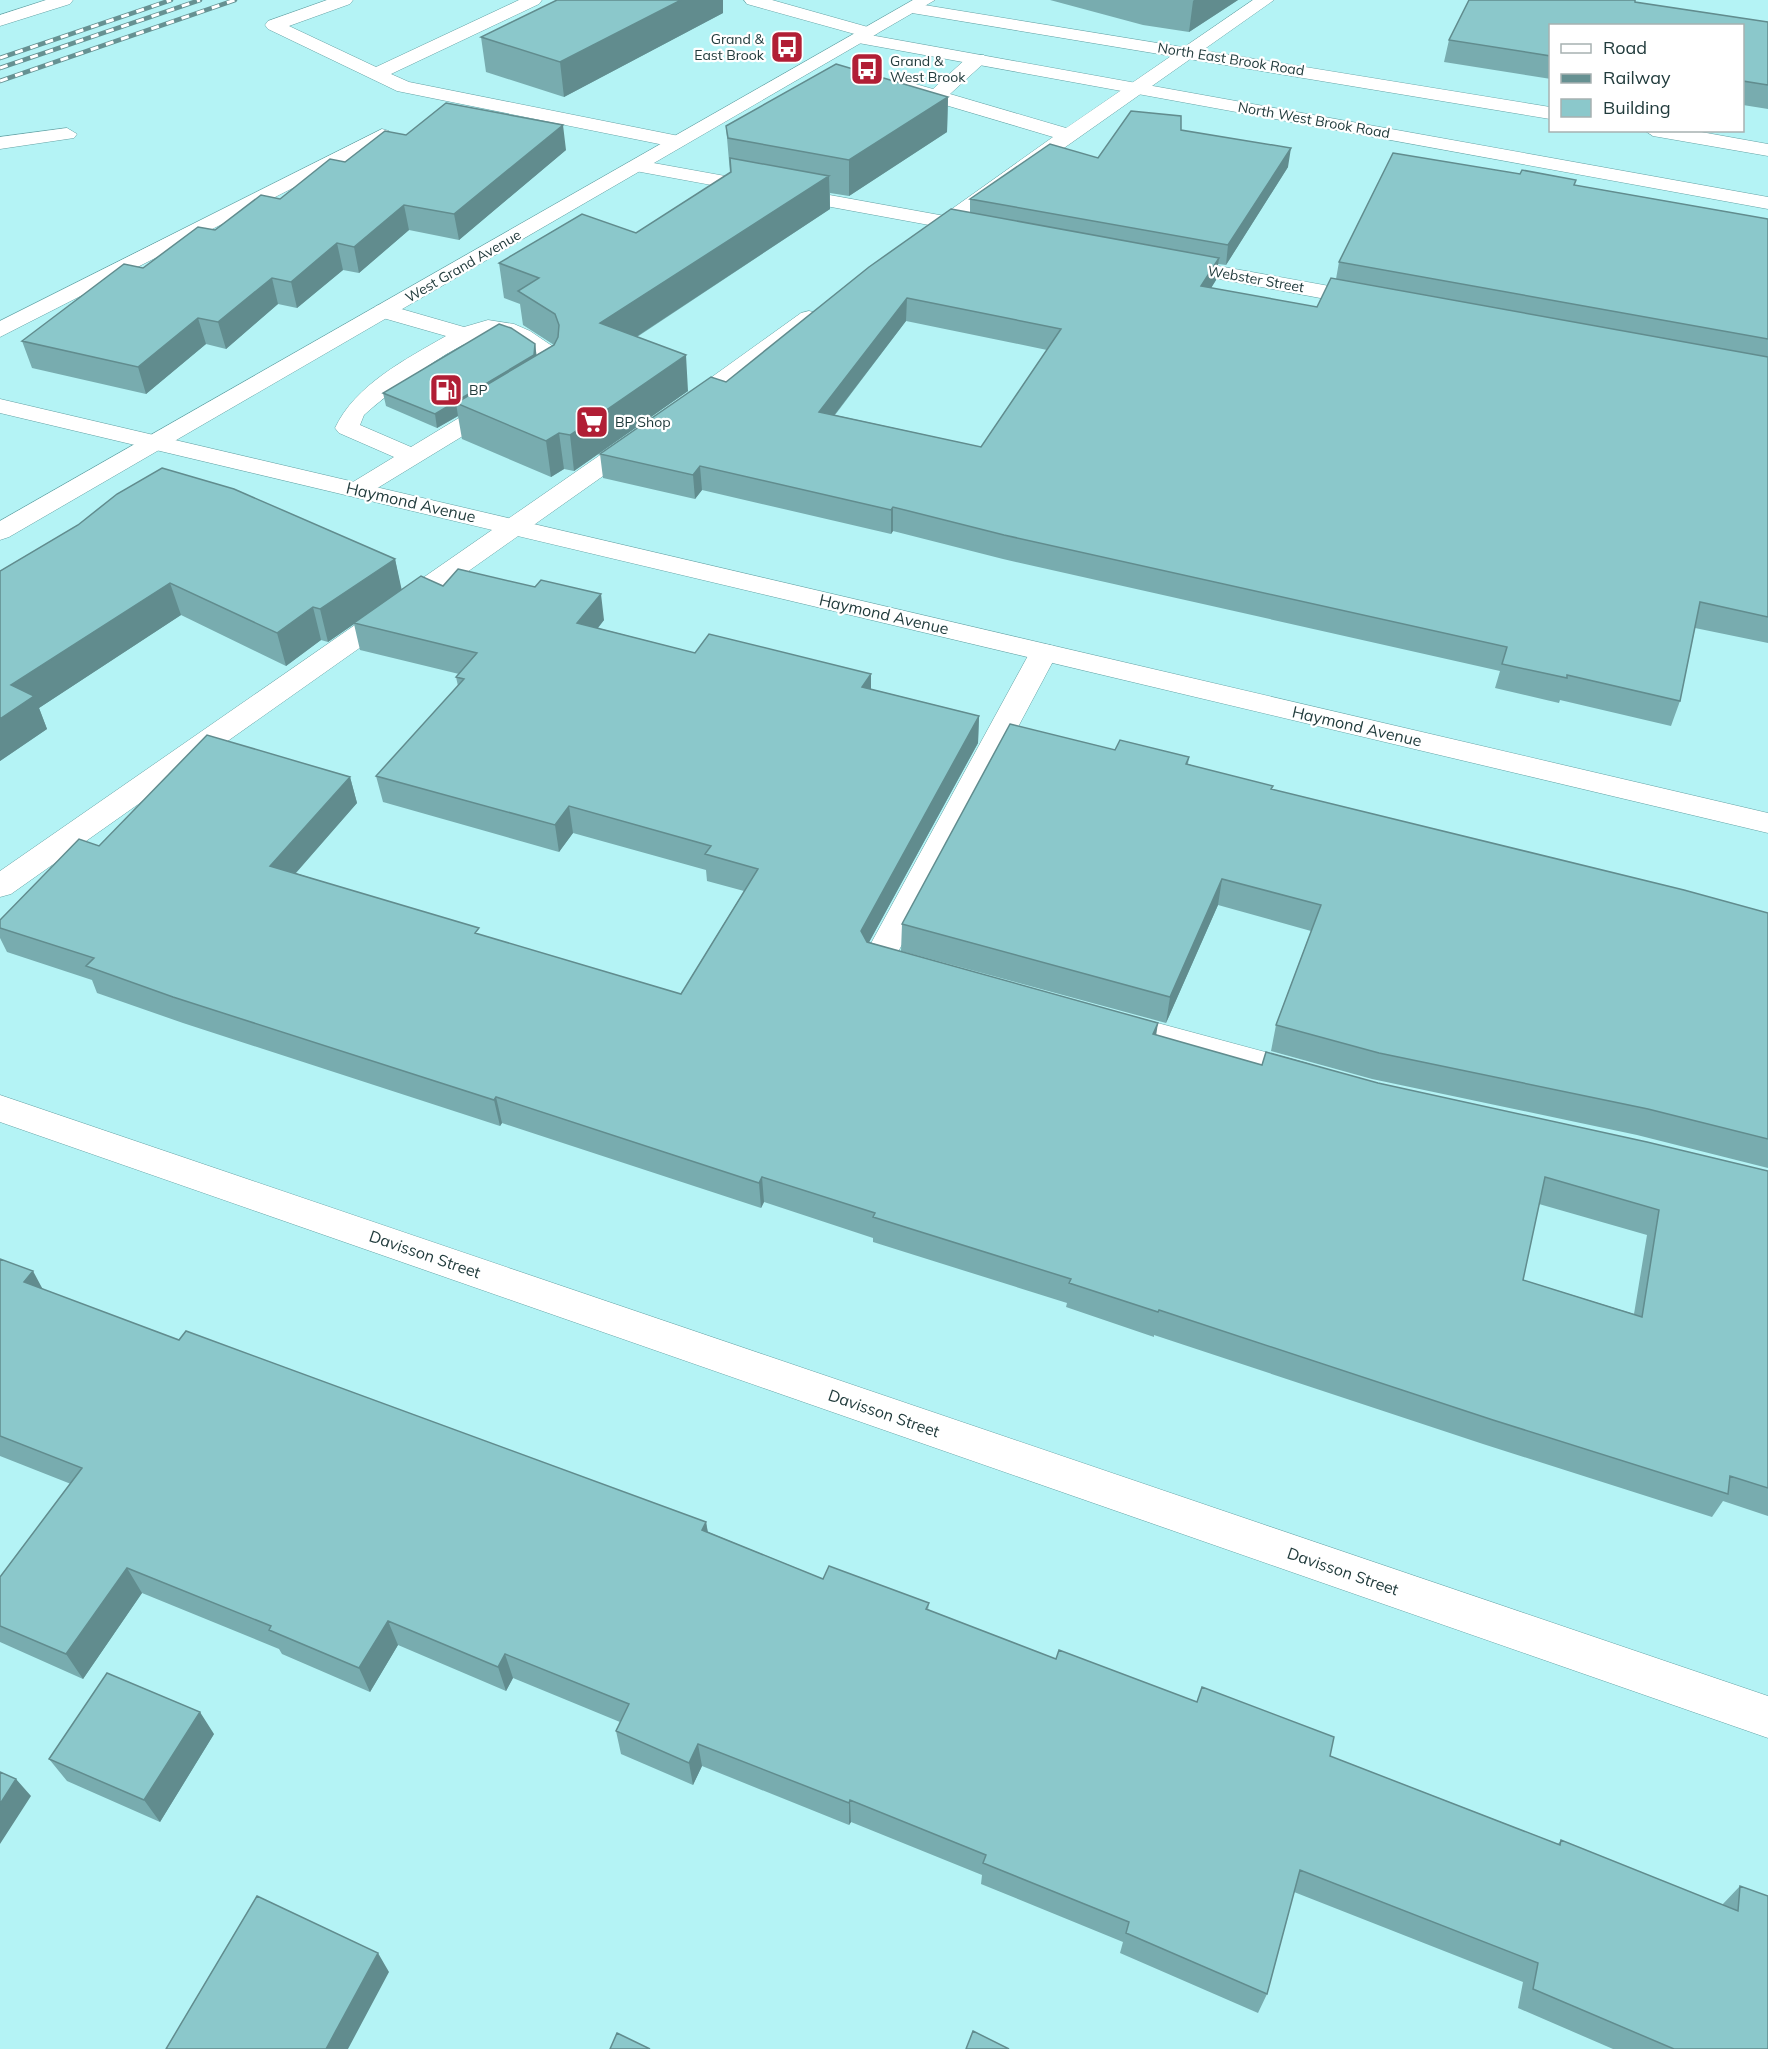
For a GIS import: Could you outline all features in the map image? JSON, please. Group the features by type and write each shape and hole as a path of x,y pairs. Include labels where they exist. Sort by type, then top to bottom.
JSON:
{"street":[{"path":"0,21 64,0"},
{"path":"344,0 274,25 404,87 679,142"},
{"path":"376,74 533,0"},
{"name":"North West Brook Road","path":"753,0 864,35 977,59 1768,203"},
{"path":"906,250 1136,87 1265,0"},
{"name":"West Grand Avenue","path":"0,532 919,4"},
{"name":"North East Brook Road","path":"919,4 1549,113"},
{"path":"937,96 977,59"},
{"path":"883,81 1069,135"},
{"path":"1664,132 1768,150"},
{"path":"0,143 67,134"},
{"path":"0,330 382,135"},
{"path":"637,166 1004,233"},
{"name":"Webster Street","path":"1157,261 1392,304"},
{"path":"0,886 515,527 828,305"},
{"path":"384,311 459,347"},
{"path":"357,490 414,456 438,428 500,405 550,373 550,355 526,337 509,329 486,327 405,386 355,411 347,428 392,449 414,456"},
{"path":"484,386 500,405"},
{"name":"Haymond Avenue","path":"0,406 1768,823"},
{"path":"936,974 879,958 1044,652"},
{"path":"1085,1015 1337,1085"},
{"name":"Davisson Street","path":"0,1108 1768,1717"}],"building":[{"path":"557,0 681,0 560,62 481,37"},
{"path":"1469,0 1635,0 1635,2 1768,22 1768,85 1744,81 1744,24 1549,24 1549,56 1449,40"},
{"path":"836,64 948,97 849,160 728,138 726,126"},
{"path":"446,103 563,125 454,214 404,205 354,247 337,243 291,282 272,278 218,322 198,318 138,367 22,341 124,264 143,268 198,227 215,230 261,195 280,199 330,159 345,162 385,131 406,135"},
{"path":"1131,111 1181,116 1181,130 1291,148 1228,245 970,199 1050,144 1098,158"},
{"path":"1393,153 1520,174 1522,170 1576,180 1574,185 1768,219 1768,339 1339,262"},
{"path":"730,158 829,176 600,323 686,355 570,435 559,433 546,441 456,403 554,345 558,337 559,325 555,314 518,291 539,278 499,263 582,214 636,233 731,172"},
{"path":"951,209 1219,258 1201,286 1317,307 1331,278 1768,357 1768,617 1700,602 1680,701 1567,675 1567,678 1502,664 1507,647 1004,535 893,507 891,510 700,466 693,475 600,454 711,377 726,382 869,267","holes":["907,298 1061,329 981,447 819,412"]},
{"path":"499,324 511,328 535,344 534,355 435,414 383,393"},
{"path":"162,468 234,489 395,559 320,609 313,607 277,633 170,583 11,685 34,696 0,719 0,571 78,525 117,494"},
{"path":"458,569 535,587 541,580 601,594 577,623 695,653 709,634 871,674 862,687 979,716 861,931 867,942 1158,1023 1153,1034 1262,1065 1266,1052 1378,1083 1768,1171 1768,1488 1730,1476 1728,1494 1493,1420 1159,1310 1158,1312 1069,1283 1071,1279 873,1217 875,1213 762,1177 759,1183 496,1097 494,1100 173,997 86,966 94,958 0,928 0,920 79,839 99,846 207,735 350,777 270,866 479,928 475,933 681,994 758,869 705,854 711,846 569,806 555,825 376,776 464,679 456,677 477,653 354,623 421,576 443,586","holes":["1545,1177 1659,1210 1642,1317 1523,1280"]},
{"path":"1010,724 1115,750 1120,740 1189,757 1186,764 1273,786 1271,789 1684,890 1768,913 1768,1139 1648,1109 1379,1053 1276,1025 1321,905 1222,879 1170,997 902,924"},
{"path":"0,1259 33,1271 24,1282 179,1340 186,1331 706,1522 702,1530 823,1579 829,1566 929,1603 926,1609 1056,1659 1059,1650 1197,1702 1202,1687 1334,1737 1330,1756 1560,1845 1561,1840 1738,1911 1740,1886 1768,1896 1768,2049 1674,2049 1533,1989 1538,1963 1300,1870 1267,1994 1126,1933 1129,1922 983,1863 986,1855 850,1800 849,1803 698,1744 689,1763 616,1731 629,1704 505,1654 498,1667 388,1621 359,1668 269,1630 271,1626 127,1568 66,1654 0,1626 0,1577 82,1468 0,1436"},
{"path":"107,1673 200,1712 144,1800 49,1759"},
{"path":"0,1772 16,1779 0,1804"},
{"path":"257,1896 378,1953 326,2049 166,2049"},
{"path":"973,2031 1009,2049 966,2049"},
{"path":"617,2033 650,2049 610,2049"}],"railway":[{"path":"0,58 171,0"},
{"path":"0,68 200,0"},
{"path":"0,81 235,0"}],"place":[{"name":"Grand & East Brook","path":"787,47"},
{"name":"Grand & West Brook","path":"867,69"},
{"name":"BP","path":"446,390"},
{"name":"BP Shop","path":"592,422"}]}
